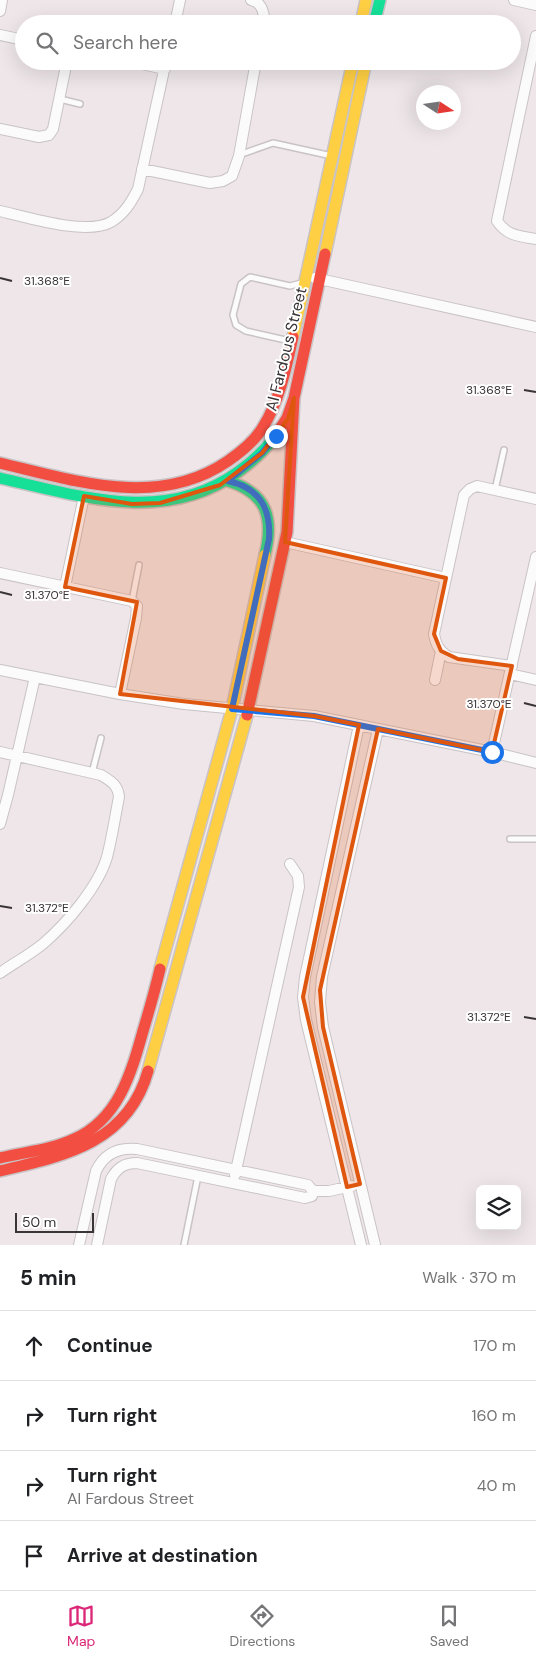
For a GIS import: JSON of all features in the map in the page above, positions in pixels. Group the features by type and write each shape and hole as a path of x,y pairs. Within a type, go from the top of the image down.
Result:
{"street":[{"path":"0,11 2,0"},
{"path":"177,15 180,0"},
{"path":"251,0 256,1 262,8 263,15"},
{"path":"363,15 366,0"},
{"path":"376,15 380,0"},
{"path":"514,0 536,4"},
{"path":"0,35 15,38"},
{"path":"536,36 497,221 503,230 511,234 536,239"},
{"path":"0,129 39,137 49,135 53,129 65,70"},
{"path":"0,211 69,226 101,226 111,222 130,205 138,190 165,70"},
{"path":"142,170 210,183 223,181 232,176 239,156 254,70"},
{"name":"Al Fardous Street","path":"0,463 102,485 132,489 157,488 184,484 207,476 228,464 262,429 281,387 350,70"},
{"name":"Al Fardous Street","path":"0,478 132,504 160,504 189,498 228,481 262,453 288,419 294,398 364,70"},
{"path":"306,277 536,327"},
{"path":"0,1171 65,1155 95,1142 121,1122 140,1094 146,1079 248,710 285,542 294,398"},
{"path":"0,1158 77,1138 106,1115 127,1084 232,709 269,539 270,528 266,510 257,496 244,486 228,481"},
{"path":"536,499 477,486 464,494 434,634 436,644 441,652 449,657 511,670 536,680"},
{"path":"65,587 84,496"},
{"path":"285,542 446,578"},
{"path":"492,752 533,586 536,557"},
{"path":"0,573 132,601 137,606 120,694"},
{"path":"435,680 441,652"},
{"path":"0,670 120,694 184,704 314,716 492,752 536,763"},
{"path":"0,824 35,677"},
{"path":"358,725 305,977 303,997 306,1020 361,1245"},
{"path":"375,1245 322,1020 320,990 378,729"},
{"path":"0,752 101,775 112,781 118,790 119,797 107,857 101,872 77,908 44,943 0,973"},
{"path":"233,1183 299,888 298,876 290,864"},
{"path":"79,1245 96,1171 104,1159 123,1149 137,1149 308,1185 314,1191 330,1191 360,1184"},
{"path":"97,1245 111,1179 121,1167 136,1163 305,1198 312,1196 314,1191"}],"lane":[{"path":"59,99 80,104"},
{"path":"239,156 273,143 332,156"},
{"path":"292,342 246,331 236,325 233,315 240,284 250,277 290,286 300,284 306,277"},
{"path":"495,490 504,450"},
{"path":"132,601 139,565"},
{"path":"92,773 101,738"},
{"path":"510,839 536,839"},
{"path":"184,1245 198,1176"}],"highlighted area":[{"path":"294,398 285,542 446,578 434,634 441,651 458,659 512,666 492,752 378,729 320,990 323,1027 360,1184 347,1187 303,997 359,725 314,716 120,694 137,602 65,587 84,496 132,504 160,503 220,485 262,453 288,419"}],"traffic: fast":[{"path":"376,15 380,0"},
{"path":"0,478 91,498 122,502 152,502 181,498 210,488 238,472 274,438"},
{"path":"228,481 252,492 264,509 268,518 268,542 265,555"}],"traffic: slow":[{"path":"363,15 366,0"},
{"path":"293,337 351,70"},
{"path":"325,254 364,70"},
{"path":"160,969 232,709 265,555"},
{"path":"148,1071 247,715"}],"traffic: jam":[{"path":"274,438 287,418 294,398 325,254"},
{"path":"0,463 58,477 116,487 174,484 201,476 233,458 260,432 269,417 278,395 293,337"},
{"path":"247,715 287,532 294,398"},
{"path":"0,1158 65,1143 89,1131 102,1120 112,1108 127,1079 160,969"},
{"path":"0,1171 70,1152 109,1130 125,1115 139,1095 148,1071"}],"route":[{"path":"276,436 262,453 228,481 244,486 257,496 266,510 270,528 232,709 314,716 492,752"}]}
